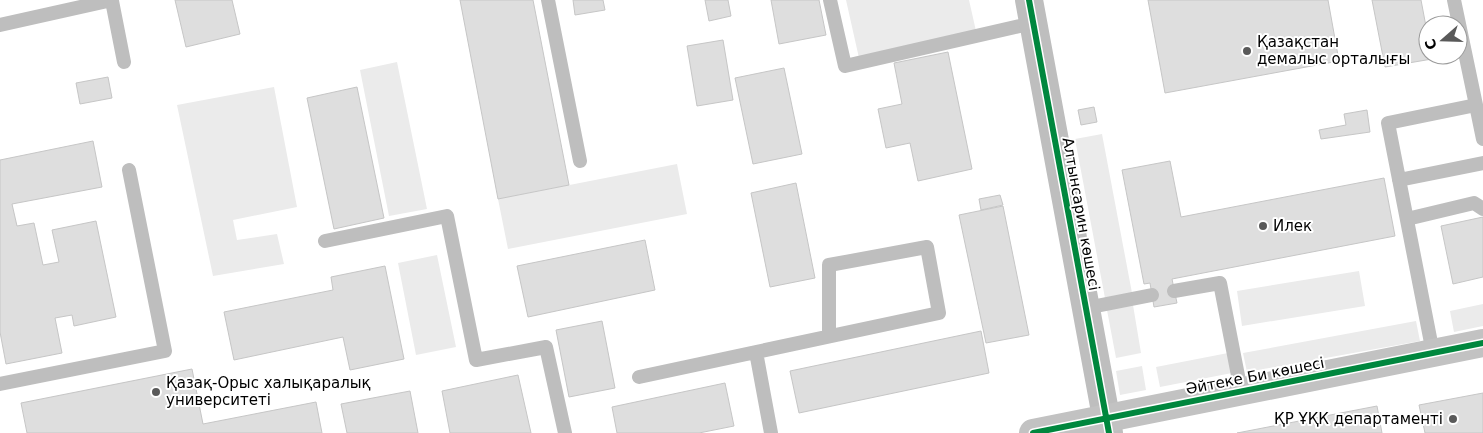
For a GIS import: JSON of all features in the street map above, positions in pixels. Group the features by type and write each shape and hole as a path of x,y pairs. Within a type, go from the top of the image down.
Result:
{"street":[{"name":"Алтынсарин көшесі","path":"1031,12 1108,426"},
{"name":"Әйтеке Би көшесі","path":"1033,433 1108,426 1241,391 1483,343"}],"lane":[{"path":"0,25 112,0 124,62"},
{"path":"548,0 580,161"},
{"path":"830,0 845,66 1031,12"},
{"path":"1454,0 1483,139"},
{"path":"1433,353 1388,123 1476,105"},
{"path":"1399,180 1483,163"},
{"path":"0,384 165,351 129,170"},
{"path":"1407,219 1474,204 1483,209"},
{"path":"325,241 447,216 476,360 546,347 565,433"},
{"path":"639,377 939,313 928,247 829,266 829,335"},
{"path":"1174,291 1220,283 1241,391"},
{"path":"1086,308 1152,295"},
{"path":"756,352 771,433"}],"shaded area":[{"path":"846,0 969,0 976,31 859,58"},
{"path":"397,62 427,209 389,216 360,70"},
{"path":"274,87 297,207 233,220 237,240 277,234 284,264 213,276 177,105"},
{"path":"1102,134 1132,293 1105,298 1075,139"},
{"path":"677,164 687,214 508,249 498,199"},
{"path":"437,255 456,347 416,355 398,263"},
{"path":"1359,271 1365,306 1242,326 1237,291"},
{"path":"1483,304 1483,326 1454,332 1450,311"},
{"path":"1133,305 1141,353 1116,358 1107,310"},
{"path":"1416,321 1420,341 1247,372 1243,353"},
{"path":"1228,353 1232,373 1160,387 1156,367"},
{"path":"1142,366 1146,390 1120,395 1116,371"}],"building":[{"path":"175,0 232,0 240,34 186,47"},
{"path":"460,0 533,0 569,185 498,199"},
{"path":"573,0 603,0 605,10 575,15"},
{"path":"705,0 728,0 731,16 709,21"},
{"path":"771,0 819,0 826,35 779,44"},
{"name":"Қазақстан демалыс орталығы","path":"1148,0 1328,0 1339,61 1165,93"},
{"path":"1372,0 1421,0 1424,15 1418,15 1418,61 1385,67"},
{"path":"723,40 733,100 697,106 687,46"},
{"path":"948,52 972,169 918,181 910,143 886,148 878,109 902,104 894,63"},
{"path":"784,68 802,154 753,164 735,78"},
{"path":"108,77 112,98 80,104 76,83"},
{"path":"357,87 384,218 334,229 307,98"},
{"path":"1094,107 1097,122 1081,125 1078,110"},
{"path":"1367,110 1370,132 1321,139 1319,130 1346,125 1344,114"},
{"path":"93,141 102,187 12,204 17,226 34,223 43,265 59,262 52,230 96,221 116,317 74,326 72,315 55,318 62,353 6,364 0,332 0,160"},
{"name":"Илек","path":"1170,161 1181,217 1384,178 1395,236 1172,279 1177,303 1154,307 1150,283 1144,284 1122,170"},
{"path":"796,183 815,278 770,287 751,193"},
{"path":"1000,195 1003,205 981,210 979,199"},
{"path":"1003,206 1029,335 986,343 959,215"},
{"path":"1483,217 1483,277 1453,284 1441,226"},
{"path":"645,240 655,290 528,317 517,266"},
{"path":"385,266 404,359 350,370 343,337 234,360 224,312 333,290 331,277"},
{"path":"602,321 615,388 569,397 556,330"},
{"path":"981,331 989,373 799,413 790,371"},
{"name":"Қазақ-Орыс халықаралық университеті","path":"192,369 203,424 316,402 322,433 27,433 21,403"},
{"path":"518,375 531,433 450,433 442,391"},
{"path":"725,383 734,426 699,433 617,433 612,407"},
{"path":"410,391 418,433 347,433 341,404"},
{"name":"ҚР ҰҚК департаменті","path":"1483,393 1483,433 1425,433 1419,405"},
{"path":"1377,406 1382,433 1237,433"}],"cycle path":[{"path":"1029,0 1109,433"},
{"path":"1033,433 1483,343"}],"place":[{"name":"Қазақстан демалыс орталығы","path":"1247,51"},
{"name":"Илек","path":"1263,226"},
{"name":"Қазақ-Орыс халықаралық университеті","path":"156,392"},
{"name":"ҚР ҰҚК департаменті","path":"1453,419"}]}
